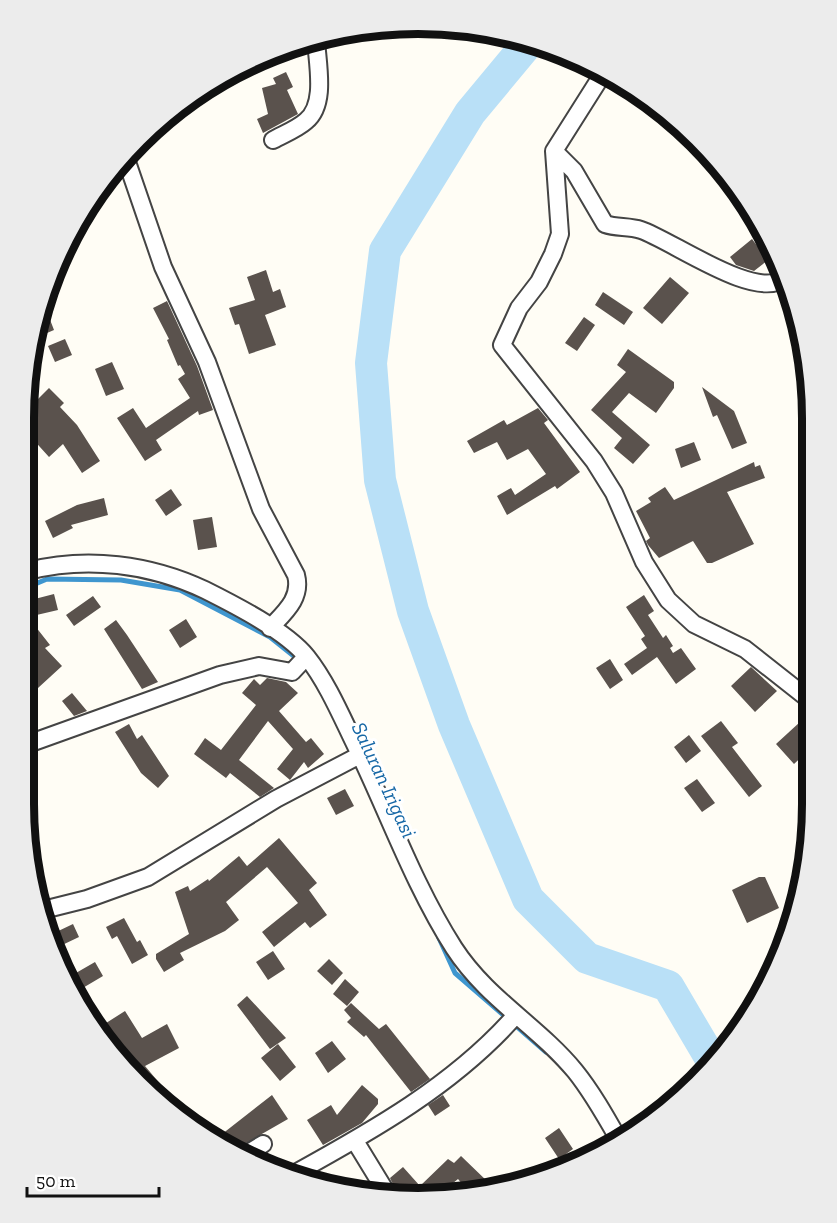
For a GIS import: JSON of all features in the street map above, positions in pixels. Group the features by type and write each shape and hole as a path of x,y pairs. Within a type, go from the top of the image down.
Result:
{"street":[{"path":"273,140 306,122 316,105 319,95 317,49"},
{"path":"599,80 554,151 560,234 553,254 538,282 519,308 503,338 504,350 594,461 614,493 644,561 668,600 694,624 745,649 802,695"},
{"path":"554,151 574,171 604,224 642,230 719,270 758,283 771,285 777,282"},
{"path":"129,167 163,267 207,362 261,509 296,575 299,586 293,601 270,628"},
{"path":"34,571 78,564 143,568 188,582 270,628 336,705 428,901 454,949 511,1021 574,1070 615,1134"},
{"path":"34,742 220,675 259,666 300,663"},
{"path":"49,908 87,899 148,877 276,799 359,755"},
{"path":"302,1170 355,1141 448,1080 511,1021"},
{"path":"355,1141 383,1187"},
{"path":"252,1150 262,1144"}],"building":[{"path":"286,72 293,87 287,90 298,114 263,133 257,119 268,114 262,88 276,84 273,78"},
{"path":"752,239 768,260 754,271 736,265 730,257"},
{"path":"266,270 273,292 280,289 286,307 265,315 276,345 249,354 239,324 235,325 229,308 255,300 247,277"},
{"path":"670,277 689,293 662,324 643,308"},
{"path":"603,292 633,312 624,325 595,305"},
{"path":"167,301 197,366 213,410 199,415 198,411 156,440 162,450 145,461 117,418 133,408 146,428 190,398 178,379 185,374 180,365 178,366 167,340 169,339 153,308"},
{"path":"49,316 54,330 44,334"},
{"path":"584,317 595,325 577,351 565,343"},
{"path":"65,339 72,355 55,362 48,346"},
{"path":"628,349 674,382 674,388 656,413 629,393 612,412 650,445 633,464 614,448 622,438 591,410 626,372 617,365"},
{"path":"112,362 124,389 106,396 95,369"},
{"path":"702,387 734,411 747,443 732,449 717,415 713,417"},
{"path":"49,388 64,403 60,407 77,425 100,461 82,473 63,444 49,457 34,440 35,402"},
{"path":"538,408 548,420 544,423 580,472 557,489 555,486 507,515 497,496 511,488 515,495 546,474 528,449 507,460 497,442 474,453 467,441 504,420 507,425"},
{"path":"694,442 701,460 681,468 675,449"},
{"path":"754,462 755,467 760,465 765,478 727,492 754,544 712,563 707,563 693,541 659,558 646,541 650,538 636,511 651,502 648,498 665,487 674,500"},
{"path":"171,489 182,505 166,516 155,500"},
{"path":"104,498 108,515 71,525 73,528 53,538 45,521 77,505"},
{"path":"212,517 217,547 198,550 193,520"},
{"path":"54,594 58,610 34,616 34,599"},
{"path":"644,595 654,611 648,615 663,638 666,635 673,646 670,648 673,653 681,648 696,669 676,684 657,657 632,675 624,664 647,648 641,639 645,636 626,607"},
{"path":"93,596 101,607 74,626 66,615"},
{"path":"186,619 197,637 180,648 169,630"},
{"path":"116,620 158,682 142,689 104,629"},
{"path":"34,625 50,645 45,648 62,666 38,688 34,684 34,672 38,668 34,663"},
{"path":"610,659 623,680 610,689 596,668"},
{"path":"751,667 777,691 755,712 731,686"},
{"path":"267,678 286,682 298,693 279,711 306,742 311,738 324,754 308,768 304,762 290,780 277,769 293,749 268,721 239,760 274,788 260,797 230,773 226,778 194,754 205,738 221,750 256,705 242,693 254,679 260,685"},
{"path":"72,693 87,711 74,716 62,701"},
{"path":"721,721 738,743 732,747 762,786 749,797 701,736"},
{"path":"800,722 802,724 802,756 794,764 776,744"},
{"path":"129,724 137,739 142,735 169,776 158,788 141,773 115,732"},
{"path":"689,735 701,751 686,763 674,747"},
{"path":"697,779 715,803 702,812 684,788"},
{"path":"345,789 354,806 336,815 327,798"},
{"path":"279,838 317,883 309,890 327,915 310,928 305,922 274,947 262,932 298,903 267,867 226,902 239,920 225,931 180,953 184,960 164,972 156,959 156,954 189,934 175,892 188,886 190,891 208,879 209,881 239,856 247,866"},
{"path":"759,877 765,877 779,908 747,923 732,890"},
{"path":"124,918 137,942 140,940 148,955 132,964 117,936 112,939 106,927"},
{"path":"73,924 79,937 62,945 57,932"},
{"path":"273,951 285,969 268,980 256,962"},
{"path":"329,959 343,973 332,985 317,971"},
{"path":"95,962 103,976 82,988 74,974"},
{"path":"345,979 359,992 347,1006 333,994"},
{"path":"247,996 286,1038 270,1049 237,1005"},
{"path":"351,1003 379,1029 386,1024 430,1079 411,1092 366,1035 364,1037 347,1022 351,1018 344,1010"},
{"path":"125,1011 142,1038 167,1024 179,1048 145,1066 166,1091 164,1092 130,1058 104,1024"},
{"path":"332,1041 346,1059 328,1073 315,1053"},
{"path":"278,1044 296,1067 280,1081 261,1058"},
{"path":"362,1085 378,1099 378,1104 362,1123 323,1145 307,1120 331,1105 337,1115"},
{"path":"272,1095 288,1119 242,1145 222,1134"},
{"path":"443,1095 450,1106 435,1116 428,1105"},
{"path":"559,1128 573,1149 559,1159 545,1138"},
{"path":"461,1156 488,1182 464,1186 458,1179 448,1188 395,1188 390,1178 403,1167 420,1186 448,1159 454,1163"}],"waterway":[{"path":"523,49 470,113 385,251 371,363 380,480 413,611 454,725 528,899 587,958 668,986 709,1056"},
{"name":"Saluran Irigasi","path":"34,584 47,579 121,580 180,590 270,637 300,661"},
{"name":"Saluran Irigasi","path":"439,938 455,973 546,1052"}]}
